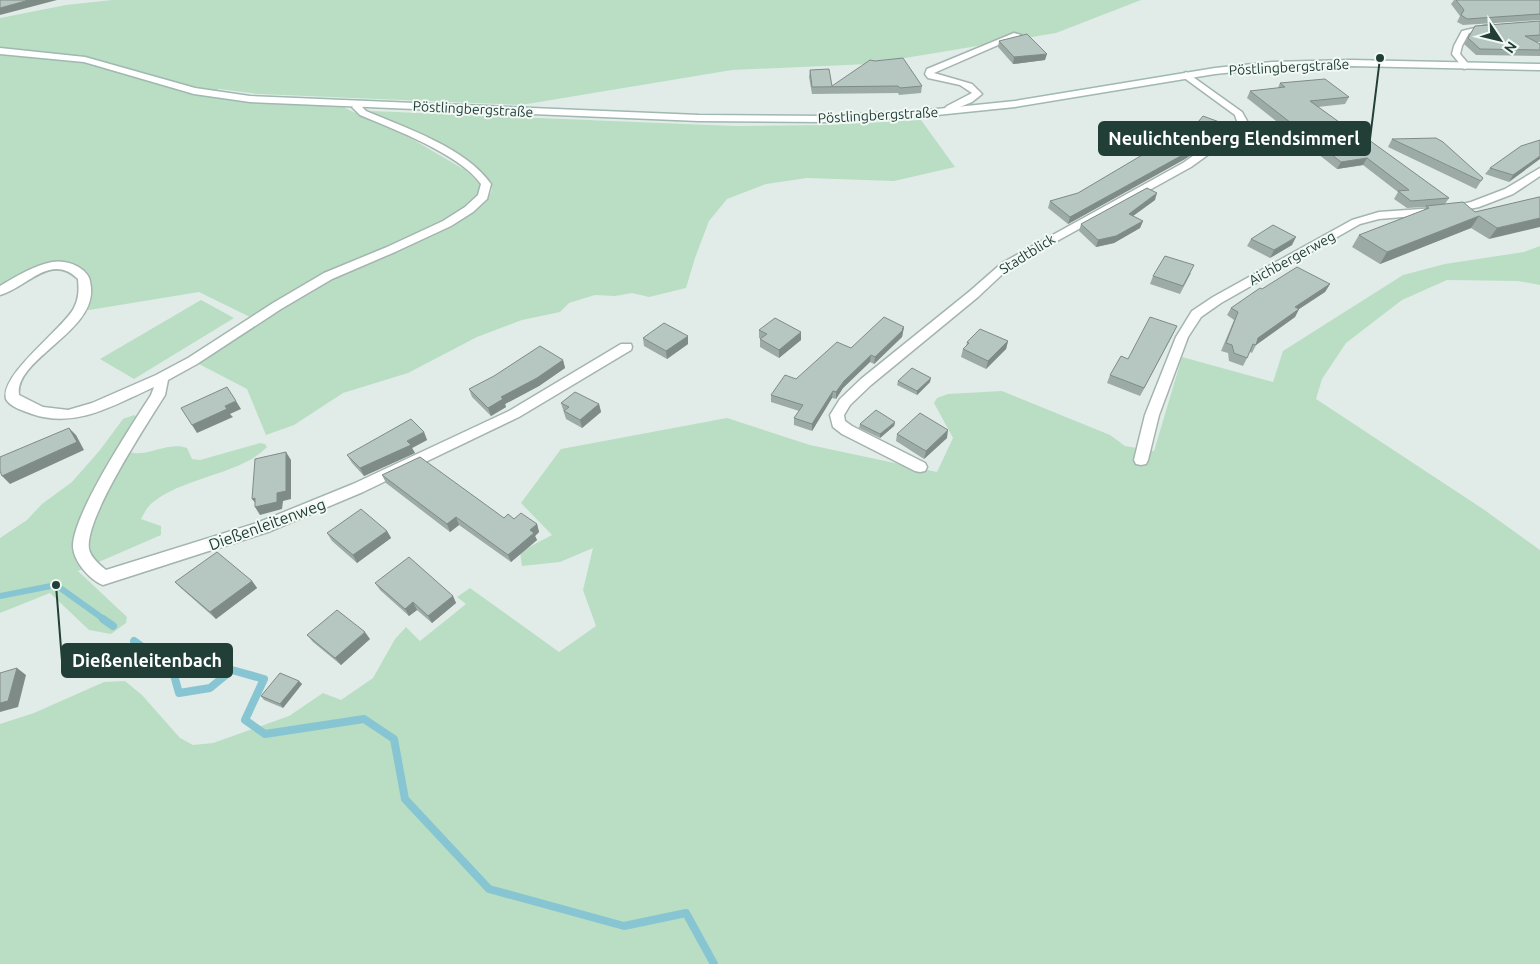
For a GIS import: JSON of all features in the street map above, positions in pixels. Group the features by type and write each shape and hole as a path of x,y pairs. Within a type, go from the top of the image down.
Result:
{"street":[{"path":"1467,67 1456,57 1455,53 1466,31 1499,26"},
{"name":"Pöstlingbergstraße","path":"951,111 950,108 952,106 975,97 976,91 967,85 931,76 929,74 930,71 1017,35"},
{"name":"Pöstlingbergstraße","path":"0,51 46,54 85,60 174,86 212,94 250,98 736,119 826,118 951,111 1065,97 1241,68 1287,64 1362,63 1467,67 1540,67"},
{"name":"Stadtblick","path":"920,467 847,430 838,423 837,414 845,402 866,382 974,294 1006,265 1186,165 1238,129 1242,121 1239,114 1188,77"},
{"path":"0,291 38,270 56,266 70,268 80,273 84,278 86,287 85,299 74,318 15,378 10,393 16,400 48,413 68,414 94,407 161,378 194,360 308,287 352,265 444,226 479,202 487,189 486,183 481,176 452,156 416,136 363,113 357,107 360,104"},
{"name":"Aichbergerweg","path":"1141,460 1159,395 1182,338 1196,314 1217,300 1356,222 1372,216 1400,212 1449,210 1491,200 1521,186 1540,171"},
{"name":"Dießenleitenweg","path":"161,378 162,383 158,395 91,512 82,534 80,546 82,554 103,578 262,528 358,488 514,414 626,347"}],"green space":[{"path":"112,0 1141,0 1056,33 869,64 732,70 521,105 258,94 219,89 204,96 242,102 343,107 412,139 465,170 480,184 480,190 476,199 454,217 305,285 250,317 199,292 83,311 91,290 87,272 72,265 46,268 0,287 0,18 66,5"},
{"path":"371,111 734,126 828,125 921,120 955,167 894,181 807,178 766,184 727,199 709,221 686,288 649,297 632,293 615,296 595,295 569,303 560,312 522,320 477,337 408,373 343,393 294,425 266,435 247,389 197,363 323,284 427,238 470,215 489,196 492,187 488,178 477,167 460,156"},
{"path":"1540,246 1540,285 1518,281 1447,280 1402,300 1346,343 1322,379 1316,399 1483,509 1540,550 1540,964 0,964 0,724 34,713 104,682 125,681 142,695 180,738 193,745 213,743 289,716 323,693 341,700 373,678 395,639 406,627 420,641 466,604 457,597 470,588 559,652 596,626 583,590 593,548 560,562 522,566 520,552 552,535 521,503 561,449 727,418 810,445 937,472 953,438 934,403 937,398 948,394 1002,391 1110,435 1125,446 1154,451 1182,357 1273,382 1283,351 1403,275 1445,264 1524,252"},
{"path":"201,300 234,318 134,379 100,359"},
{"path":"134,415 139,418 123,449 130,452 138,453 179,446 187,448 192,459 200,460 260,443 265,444 267,447 256,456 228,470 165,494 150,505 141,519 161,526 161,535 78,571 127,617 126,623 111,634 89,630 50,593 0,613 0,538 27,520 42,504 72,482 100,450 123,419"}],"building":[{"path":"0,0 29,0 0,8"},
{"path":"1456,0 1540,0 1540,14 1467,19 1461,15 1464,10"},
{"path":"1540,21 1540,35 1525,36 1540,44 1540,50 1480,49 1468,38 1475,26"},
{"path":"1027,34 1047,54 1014,57 999,41"},
{"path":"903,58 922,86 900,88 898,86 812,87 810,70 829,69 832,86 870,60"},
{"path":"1325,79 1349,97 1310,101 1364,140 1369,140 1449,198 1411,201 1398,191 1409,190 1367,158 1341,162 1250,91 1285,87 1280,83"},
{"path":"1203,116 1222,123 1210,137 1188,152 1070,217 1050,201 1078,193 1154,148 1170,141 1179,145"},
{"path":"1436,138 1483,178 1481,181 1392,139"},
{"path":"1540,140 1540,156 1513,175 1490,168 1521,146"},
{"path":"1147,188 1157,193 1129,214 1143,221 1116,236 1098,240 1081,224"},
{"path":"1540,197 1540,218 1497,228 1479,216 1387,252 1359,235 1429,208 1426,206 1463,202 1475,212"},
{"path":"1273,225 1296,237 1274,250 1251,239"},
{"path":"1165,256 1194,265 1183,286 1153,276"},
{"path":"1297,267 1330,284 1295,307 1299,309 1258,338 1256,345 1253,344 1247,358 1234,353 1232,345 1226,343 1238,312 1231,308 1260,288 1262,289"},
{"path":"884,317 904,327 903,330 875,357 871,355 844,381 836,392 833,391 812,424 794,418 803,405 771,395 785,375 796,379 837,342 851,348"},
{"path":"1150,317 1177,326 1144,388 1110,375 1121,356 1128,359"},
{"path":"775,318 801,332 779,350 760,339 767,334 759,330"},
{"path":"664,323 688,336 666,351 643,338"},
{"path":"980,329 1008,341 988,361 963,349"},
{"path":"540,346 563,360 537,378 501,397 503,399 488,408 469,389 494,376"},
{"path":"912,368 931,378 917,391 898,381"},
{"path":"227,387 236,401 225,406 227,409 192,425 181,408"},
{"path":"575,392 599,404 580,420 564,411 569,407 561,403"},
{"path":"876,410 895,422 880,434 860,424"},
{"path":"920,413 948,430 926,451 897,434"},
{"path":"411,419 424,432 407,441 411,445 360,468 347,455"},
{"path":"69,428 77,442 2,476 0,457"},
{"path":"286,452 286,491 277,493 277,502 255,507 255,498 252,499 255,459"},
{"path":"420,457 504,518 508,514 514,519 521,513 537,524 530,530 534,533 508,555 456,517 447,524 382,475"},
{"path":"361,509 387,531 353,555 327,533"},
{"path":"217,552 252,581 210,612 175,582"},
{"path":"409,557 453,596 428,616 413,602 405,609 375,583"},
{"path":"337,610 365,632 335,658 307,635"},
{"path":"17,668 8,701 0,703 0,673"},
{"path":"280,673 299,681 280,704 261,696"}],"waterway":[{"path":"0,596 56,585 105,620"},
{"path":"103,619 113,626"},
{"path":"134,641 172,668 179,693 210,688 232,670 264,679 245,720 265,734 364,719 394,739 405,799 489,889 624,926 686,913 714,964"}],"place":[{"name":"Neulichtenberg Elendsimmerl","path":"1380,58"},
{"name":"Dießenleitenbach","path":"56,585"}]}
